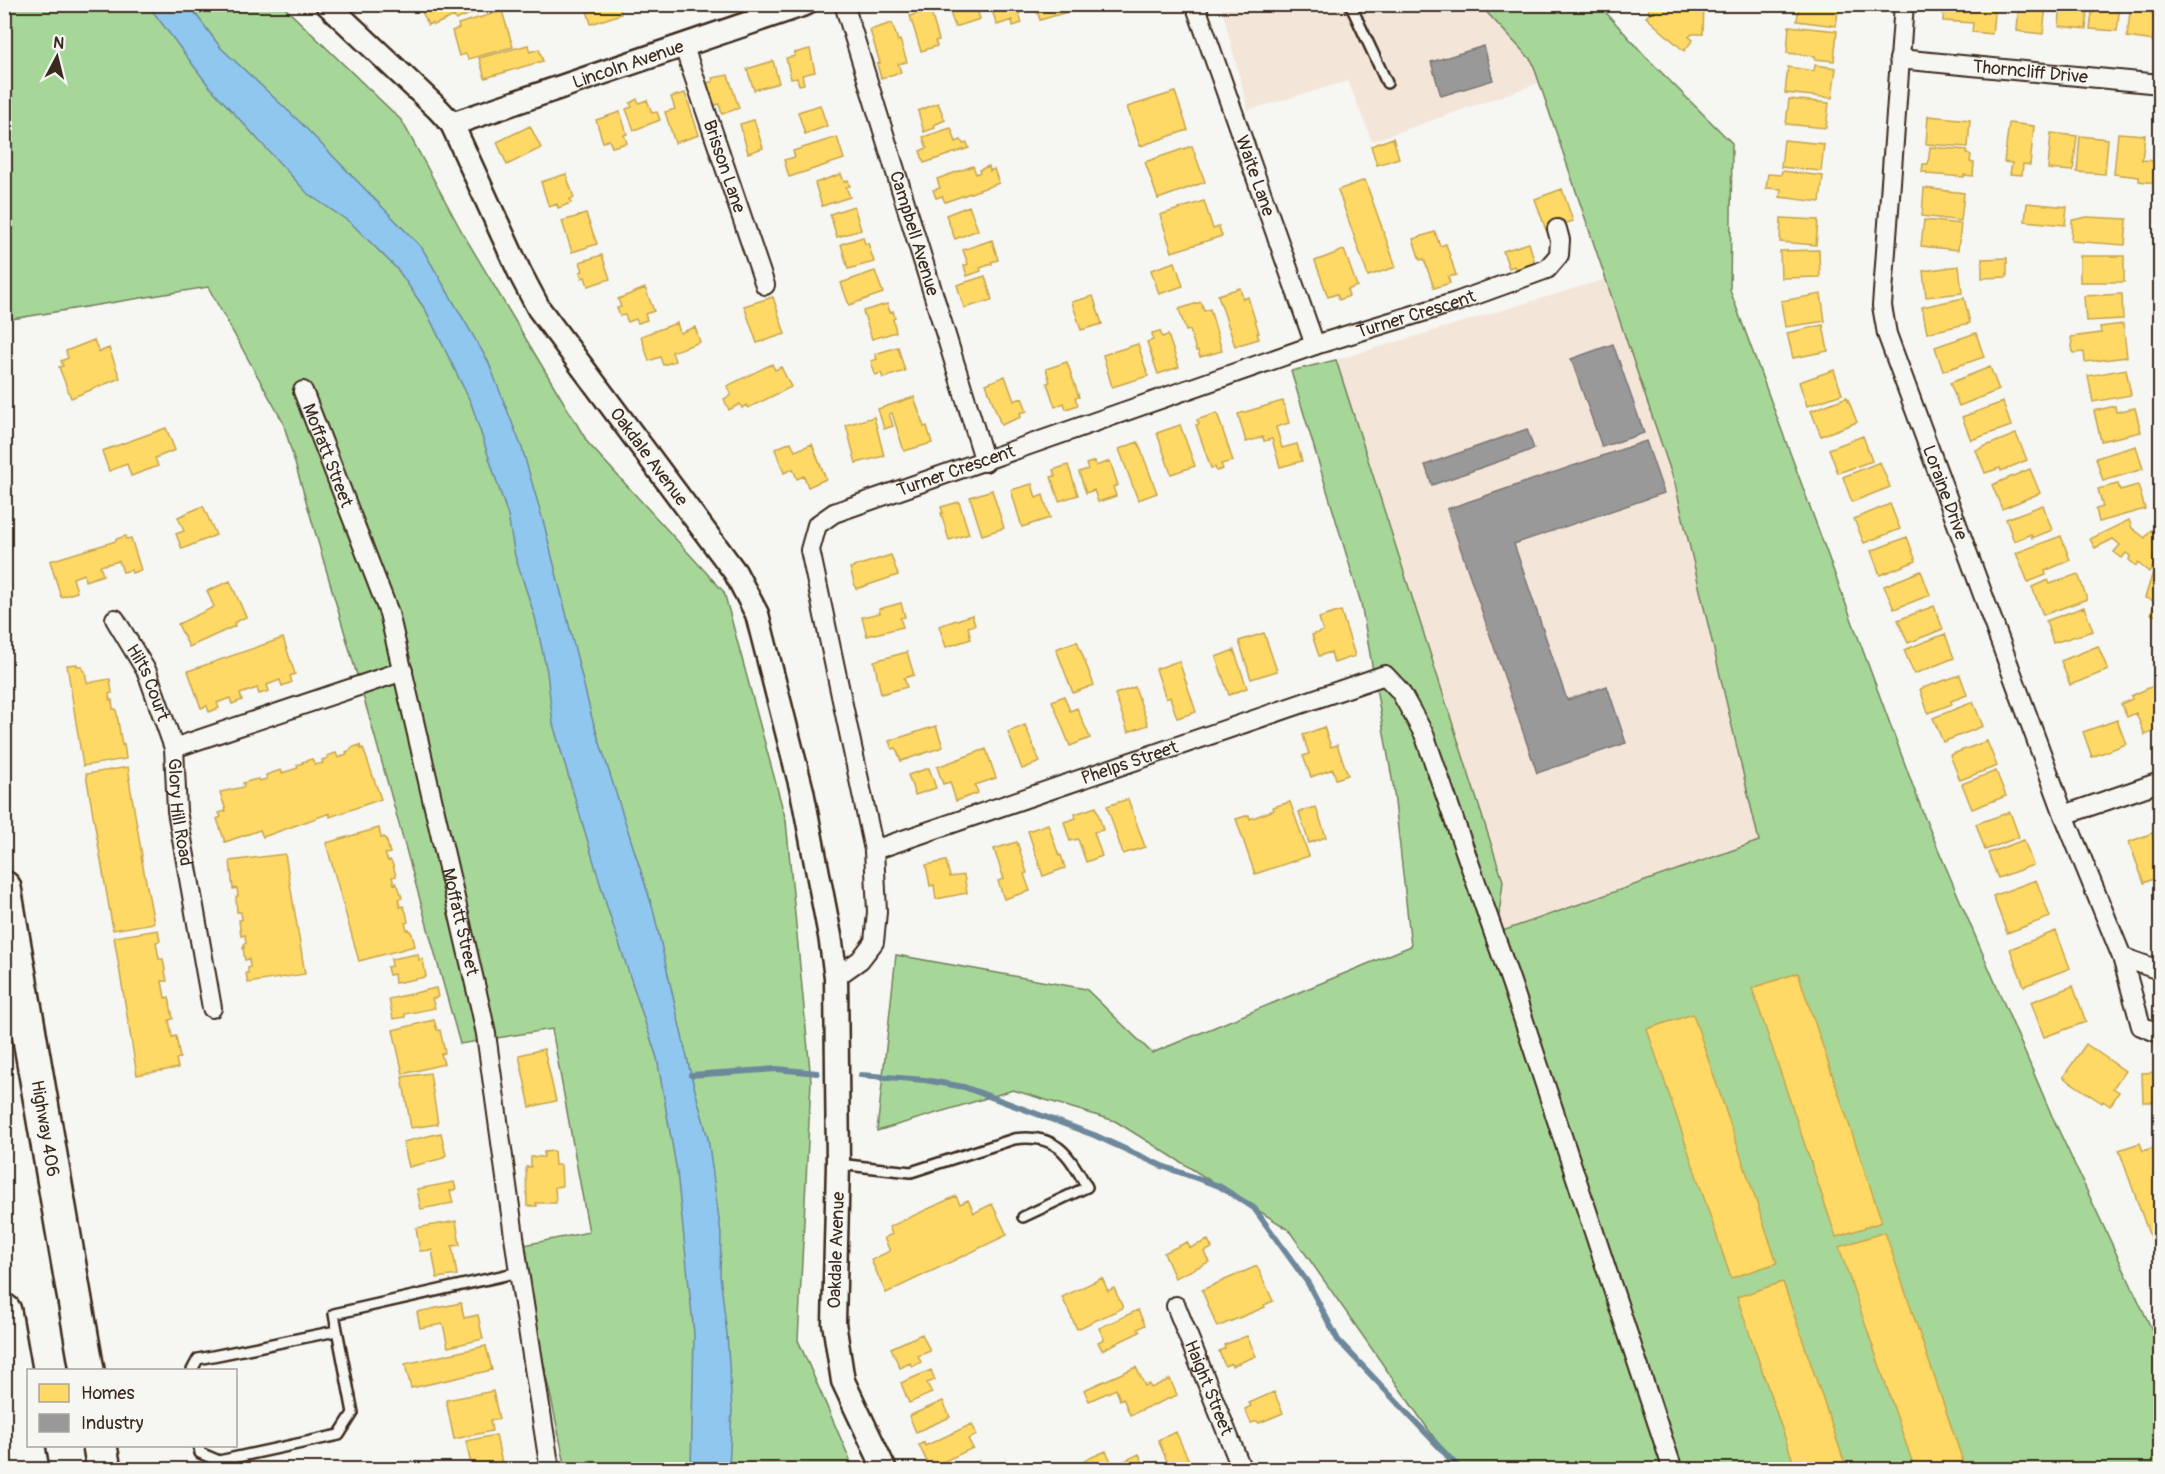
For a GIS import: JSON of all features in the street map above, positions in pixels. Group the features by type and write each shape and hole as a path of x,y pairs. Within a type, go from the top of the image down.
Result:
{"highway":[{"name":"Highway 406","path":"4,888 87,1369"},
{"path":"4,1311 27,1442"},
{"path":"28,1447 32,1470"},
{"path":"99,1447 104,1470"}],"street":[{"name":"Oakdale Avenue","path":"327,4 452,124 520,273 539,309 735,572 756,614 802,791 836,977 838,1164 834,1323 843,1382 885,1470"},
{"name":"Lincoln Avenue","path":"452,124 805,4"},
{"name":"Campbell Avenue","path":"844,4 985,462"},
{"name":"Waite Lane","path":"1195,4 1315,345"},
{"name":"Loraine Drive","path":"1904,4 1882,306 1887,334 2064,815 2122,957 2141,1026 2160,1032"},
{"name":"Brisson Lane","path":"684,47 765,285"},
{"name":"Thorncliff Drive","path":"1899,59 2160,84"},
{"name":"Turner Crescent","path":"836,977 860,960 874,942 877,912 874,850 810,550 817,525 834,513 1315,345 1456,302 1547,269 1559,255 1560,240 1557,229"},
{"name":"Moffatt Street","path":"303,391 389,613 403,671 486,1034 519,1272 550,1470"},
{"name":"Hilts Court","path":"115,619 147,672 174,748"},
{"name":"Glory Hill Road","path":"212,1008 177,811 174,748 403,671"},
{"name":"Phelps Street","path":"874,850 1385,675 1400,691 1424,734 1512,985 1673,1470"},
{"path":"2064,815 2160,782"},
{"path":"2122,957 2153,968 2160,968"},
{"name":"Haight Street","path":"1176,1306 1242,1470"}],"lane":[{"path":"1350,4 1387,82"},
{"path":"838,1164 911,1172 1014,1139 1029,1137 1039,1139 1069,1155 1087,1187 1023,1217"},
{"path":"199,1447 200,1452 219,1461 339,1434 353,1413 334,1314 519,1272"},
{"path":"193,1369 198,1359 336,1331"}],"shaded area":[{"path":"1221,5 1480,5 1532,61 1539,83 1372,141 1348,81 1248,110"},
{"path":"1606,279 1675,484 1759,841 1496,933 1503,881 1336,360"}],"green space":[{"path":"5,5 282,5 402,121 462,232 588,443 724,592 786,821 811,1081 798,1340 854,1469 566,1469 519,1246 589,1232 552,1029 460,1044 371,723 283,422 208,287 5,320"},
{"path":"1480,5 1599,5 1647,58 1732,143 1730,290 1924,816 2052,1116 2160,1347 2160,1469 1452,1469 1435,1439 1288,1229 1115,1121 1013,1090 877,1131 896,955 1086,989 1152,1053 1411,946 1393,784 1361,603 1291,371 1336,360 1503,881 1497,933 1759,841 1675,484 1532,61"}],"water":[{"path":"148,5 189,5 221,48 299,121 422,248 488,361 522,448 544,524 592,718 653,909 691,1075 708,1138 721,1234 720,1275 732,1409 729,1469 691,1469 694,1334 677,1172 657,1058 608,910 553,724 547,672 535,617 515,556 508,516 471,403 426,311 398,270 351,223 308,194 208,85"}],"building: Homes":[{"path":"430,4 473,4 476,11 456,20 454,16 434,25 432,23 428,25 421,9"},
{"path":"585,4 618,4 621,14 591,24"},
{"path":"645,4 670,4 648,12"},
{"path":"975,4 980,19 955,27 948,6"},
{"path":"990,4 1016,4 1022,23 1013,26 1012,20 997,25"},
{"path":"1035,4 1064,4 1067,12 1040,20"},
{"path":"1643,4 1704,4 1703,34 1692,34 1689,37 1693,40 1684,51 1646,17 1649,14 1649,5"},
{"path":"1799,4 1839,4 1836,26 1797,21"},
{"path":"1944,4 1995,4 1992,34 1972,32 1973,23 1943,21"},
{"path":"2019,4 2046,4 2043,34 2017,31"},
{"path":"2061,4 2088,4 2086,29 2059,26"},
{"path":"2093,4 2120,4 2117,31 2090,29"},
{"path":"2131,4 2160,4 2160,24 2156,23 2154,41 2127,37"},
{"path":"930,9 939,40 935,41 937,46 921,51 910,16"},
{"path":"502,11 513,47 468,59 466,54 459,56 452,31 459,28 458,24"},
{"path":"892,23 907,62 898,64 901,72 881,78 877,64 880,63 870,30"},
{"path":"1789,26 1837,31 1834,61 1787,53"},
{"path":"528,45 530,52 539,49 543,61 485,78 479,58"},
{"path":"810,49 815,72 802,75 804,84 799,85 797,78 791,79 786,58 795,56 794,53"},
{"path":"773,61 779,83 754,90 747,69"},
{"path":"1815,65 1836,68 1832,98 1785,93 1788,67 1814,71"},
{"path":"728,75 739,108 722,114 719,104 713,106 705,84 713,81 712,78"},
{"path":"1175,92 1188,130 1140,146 1127,107"},
{"path":"685,93 699,135 675,143 665,112 675,109 671,97"},
{"path":"637,99 639,103 647,100 652,113 657,112 660,120 634,130 626,109 632,107 630,103"},
{"path":"1789,99 1829,103 1826,128 1786,124"},
{"path":"938,103 945,120 934,125 935,128 924,132 918,111"},
{"path":"820,105 827,126 805,134 798,112"},
{"path":"620,112 627,134 624,135 627,143 612,147 609,140 603,142 596,120"},
{"path":"1928,116 1970,120 1968,147 1926,144"},
{"path":"754,120 763,148 748,153 740,124"},
{"path":"2009,123 2034,126 2030,165 2023,164 2022,175 2010,174 2012,163 2004,162"},
{"path":"530,126 541,148 507,165 497,142"},
{"path":"951,128 956,142 961,140 963,144 967,143 969,148 924,163 920,151 927,148 923,137"},
{"path":"2051,133 2077,136 2073,171 2048,169"},
{"path":"2118,133 2145,135 2142,160 2156,161 2154,183 2139,181 2139,177 2114,174"},
{"path":"2080,136 2108,139 2105,174 2077,172"},
{"path":"837,137 844,159 789,177 784,160 795,157 793,151"},
{"path":"1393,138 1399,158 1377,165 1371,146"},
{"path":"1784,140 1824,144 1821,171 1781,167"},
{"path":"1192,146 1205,182 1158,199 1145,162"},
{"path":"1930,147 1967,150 1967,154 1971,155 1970,162 1974,163 1973,176 1922,172 1923,164 1928,164"},
{"path":"973,166 976,174 980,172 979,170 989,166 990,171 994,169 999,183 945,202 942,196 936,198 933,190 940,188 937,179"},
{"path":"1782,171 1823,176 1820,202 1780,197 1781,189 1766,188 1768,174 1781,175"},
{"path":"566,174 574,198 570,199 571,203 558,208 557,204 549,207 541,182"},
{"path":"841,174 844,182 848,180 850,186 846,187 850,197 822,206 815,183"},
{"path":"1365,180 1396,267 1368,276 1338,190"},
{"path":"1924,188 1964,193 1961,221 1922,216"},
{"path":"1562,189 1573,221 1546,230 1535,199"},
{"path":"1204,201 1213,229 1219,227 1222,236 1172,252 1160,215"},
{"path":"2027,203 2067,207 2065,225 2025,221"},
{"path":"854,206 861,230 837,237 830,214"},
{"path":"969,206 978,230 955,239 946,215"},
{"path":"586,214 597,244 572,252 562,221"},
{"path":"2087,217 2127,219 2125,245 2071,241 2072,220"},
{"path":"1781,218 1818,220 1816,245 1780,242"},
{"path":"1924,220 1961,224 1958,250 1921,246"},
{"path":"1435,232 1440,246 1446,244 1456,275 1448,277 1450,283 1434,288 1424,259 1420,260 1413,239"},
{"path":"863,237 865,244 868,243 874,262 848,269 841,244"},
{"path":"992,240 998,260 980,268 981,271 967,276 964,266 968,264 963,250"},
{"path":"1529,243 1535,263 1515,269 1514,266 1509,268 1503,251"},
{"path":"1344,250 1357,286 1347,290 1349,296 1339,300 1337,294 1328,297 1315,261"},
{"path":"1819,250 1820,277 1781,278 1780,251"},
{"path":"602,255 610,279 588,286 585,277 582,278 580,272 583,271 580,262"},
{"path":"2080,256 2124,256 2124,282 2080,282"},
{"path":"2007,258 2007,277 1982,278 1982,259"},
{"path":"1175,262 1183,286 1159,294 1151,270"},
{"path":"1959,266 1962,293 1926,297 1923,271"},
{"path":"875,271 883,293 849,305 841,283"},
{"path":"985,276 992,300 964,308 957,285"},
{"path":"645,288 654,311 645,314 647,320 638,323 636,319 628,322 625,315 620,316 617,308 621,307 618,299"},
{"path":"1240,288 1243,299 1248,297 1259,339 1235,346 1218,295"},
{"path":"1821,294 1825,321 1785,327 1781,301"},
{"path":"2122,294 2123,319 2086,321 2084,296"},
{"path":"1093,296 1102,324 1081,330 1072,302"},
{"path":"773,297 785,334 757,343 744,306"},
{"path":"1964,298 1970,323 1927,333 1922,307"},
{"path":"1201,302 1204,311 1210,309 1222,351 1200,357 1190,330 1186,331 1179,309"},
{"path":"887,304 890,312 893,311 896,332 872,339 863,311"},
{"path":"677,323 680,333 695,327 700,342 672,352 675,361 663,365 660,357 649,361 641,336"},
{"path":"2123,324 2127,357 2085,362 2084,352 2073,353 2071,337 2101,333 2100,327"},
{"path":"1823,325 1828,351 1793,358 1787,333"},
{"path":"1160,331 1162,337 1168,335 1179,367 1158,374 1147,342 1153,340 1152,333"},
{"path":"1976,333 1984,357 1943,371 1935,347"},
{"path":"94,340 99,352 109,348 120,378 71,398 59,367 63,366 61,361 68,358 66,351"},
{"path":"1138,344 1148,376 1112,387 1103,355"},
{"path":"898,347 905,371 883,378 881,373 875,375 871,361 877,359 875,354"},
{"path":"1067,362 1079,397 1075,398 1078,405 1066,409 1064,403 1055,407 1047,383 1050,382 1046,369"},
{"path":"772,364 775,370 781,367 791,387 748,408 746,405 742,408 740,404 729,410 724,399 731,395 727,386"},
{"path":"1990,367 1999,390 1959,406 1950,383"},
{"path":"2126,369 2131,395 2093,402 2088,376"},
{"path":"1834,370 1842,394 1807,406 1799,382"},
{"path":"1005,376 1014,401 1022,398 1027,411 1020,413 1021,417 1001,425 986,384"},
{"path":"914,397 932,443 904,451 892,413 889,414 893,426 884,429 878,409"},
{"path":"1847,397 1857,422 1821,436 1811,411"},
{"path":"1283,401 1289,423 1276,427 1282,448 1297,444 1302,461 1280,467 1272,439 1264,441 1263,437 1246,442 1238,414"},
{"path":"2003,402 2011,426 1971,440 1962,417"},
{"path":"2115,406 2116,412 2135,408 2141,432 2101,441 2094,411"},
{"path":"1217,413 1233,461 1221,464 1223,469 1216,471 1215,467 1211,468 1196,425 1199,424 1197,420"},
{"path":"874,417 884,456 856,463 846,425"},
{"path":"1180,425 1195,466 1171,474 1157,433"},
{"path":"166,428 175,450 155,458 158,466 131,476 127,464 109,471 102,451"},
{"path":"2016,434 2027,460 2001,471 2000,468 1985,473 1976,450"},
{"path":"1863,436 1872,461 1838,473 1829,449"},
{"path":"791,442 795,451 812,444 826,479 808,487 804,476 797,479 793,469 784,473 775,449"},
{"path":"1138,442 1157,493 1138,500 1119,449"},
{"path":"2136,446 2143,469 2103,481 2096,458"},
{"path":"1095,461 1096,466 1110,461 1118,485 1113,487 1116,496 1098,502 1094,490 1086,493 1079,472 1088,469 1086,464"},
{"path":"1880,462 1890,487 1852,502 1843,477"},
{"path":"1068,465 1078,495 1059,501 1051,477 1055,476 1053,470"},
{"path":"2030,469 2040,493 2002,509 1992,485"},
{"path":"1032,484 1036,498 1043,495 1050,518 1022,527 1011,490"},
{"path":"2118,484 2120,490 2138,485 2145,509 2099,522 2096,509 2103,507 2098,489"},
{"path":"992,490 1004,528 982,535 970,497"},
{"path":"959,502 969,534 949,540 941,507"},
{"path":"1890,504 1900,529 1864,543 1854,519"},
{"path":"2043,505 2052,530 2032,538 2031,534 2014,541 2006,519"},
{"path":"203,506 216,535 182,549 176,534 184,531 178,517"},
{"path":"2129,520 2132,528 2145,538 2151,530 2160,537 2160,549 2153,558 2157,561 2149,572 2138,563 2136,566 2129,560 2130,556 2126,553 2122,558 2114,552 2120,545 2113,539 2095,548 2090,539"},
{"path":"126,536 126,539 131,538 141,570 132,573 131,570 123,572 119,561 100,566 103,575 85,581 84,574 73,578 77,592 61,597 50,561"},
{"path":"2061,536 2070,560 2045,571 2046,575 2028,582 2016,553"},
{"path":"1907,537 1916,561 1880,575 1871,551"},
{"path":"891,555 898,575 856,589 850,568"},
{"path":"1921,571 1930,595 1894,609 1884,586"},
{"path":"2153,572 2160,574 2160,617 2151,614 2155,601 2145,598"},
{"path":"2078,574 2087,599 2043,615 2032,587 2048,580 2050,584"},
{"path":"230,581 246,617 234,623 235,626 189,647 178,624 214,607 207,591"},
{"path":"901,603 905,617 900,618 903,627 867,636 862,617 880,613 879,609"},
{"path":"1934,606 1943,629 1908,643 1898,620"},
{"path":"2084,607 2093,631 2053,643 2046,621"},
{"path":"1341,611 1355,656 1334,663 1331,652 1319,656 1312,635 1323,631 1319,618"},
{"path":"972,615 975,625 968,627 971,639 946,647 939,626"},
{"path":"1264,633 1277,671 1251,679 1239,641"},
{"path":"1945,634 1954,658 1914,674 1904,650"},
{"path":"283,638 295,674 290,676 292,682 282,686 280,680 267,685 269,691 259,694 257,688 240,694 242,700 232,704 230,698 217,703 219,708 209,712 207,706 201,708 188,671"},
{"path":"1077,641 1094,685 1073,693 1056,649"},
{"path":"2098,646 2108,670 2070,685 2061,661"},
{"path":"1234,650 1247,688 1229,695 1216,657"},
{"path":"907,652 914,675 904,678 907,687 881,694 874,661"},
{"path":"1179,661 1196,712 1177,718 1170,697 1166,699 1156,669"},
{"path":"77,664 85,671 87,683 110,679 112,693 109,694 110,700 112,700 113,709 116,709 126,759 83,766 67,665"},
{"path":"1960,675 1967,695 1951,701 1952,704 1928,713 1920,689"},
{"path":"2160,683 2160,729 2145,735 2136,713 2127,717 2121,704 2132,699 2131,696"},
{"path":"1135,687 1148,725 1128,732 1115,694"},
{"path":"1064,696 1070,711 1077,708 1090,738 1070,746 1052,701"},
{"path":"1973,702 1983,726 1943,742 1933,718"},
{"path":"2117,720 2126,744 2092,757 2083,732"},
{"path":"1025,725 1040,762 1022,769 1008,732"},
{"path":"936,726 943,747 901,761 896,748 892,749 889,741"},
{"path":"1324,727 1331,747 1337,745 1348,775 1336,779 1333,769 1311,777 1303,756 1309,754 1303,735"},
{"path":"1987,741 1997,766 1960,780 1950,755"},
{"path":"360,745 381,799 330,817 330,813 263,837 260,830 225,842 217,819 221,817 219,813 226,811 220,792 244,787 243,783 253,780 267,779 266,775 281,770 282,773 298,768 297,765 312,759 315,765 323,763 322,760 328,758 327,756 336,753 338,758 347,754 346,752 351,748"},
{"path":"986,749 996,778 975,785 978,793 956,801 950,782 943,784 937,767"},
{"path":"128,767 141,856 154,923 113,930 86,774"},
{"path":"929,768 936,788 915,795 908,775"},
{"path":"1996,771 2006,796 1972,809 1962,784"},
{"path":"1128,799 1145,847 1123,854 1107,806"},
{"path":"1290,802 1309,856 1255,874 1236,819 1249,815 1250,819 1274,810 1273,807"},
{"path":"1096,807 1103,830 1094,832 1102,856 1086,862 1078,839 1070,841 1064,822 1076,818 1075,814"},
{"path":"1316,807 1326,837 1309,843 1299,812"},
{"path":"2010,812 2019,837 1985,850 1976,824"},
{"path":"1048,824 1065,868 1043,876 1028,831"},
{"path":"379,828 381,838 384,837 387,842 390,853 385,854 393,865 396,876 392,877 402,898 398,899 400,907 403,906 406,912 408,922 405,923 407,930 409,929 412,934 415,946 359,961 326,843"},
{"path":"2160,830 2160,876 2144,883 2129,842"},
{"path":"2024,840 2033,865 1998,878 1988,853"},
{"path":"1017,842 1030,891 1004,899 998,881 1004,879 994,849"},
{"path":"285,854 305,974 248,983 246,973 250,967 249,959 245,960 243,948 246,943 245,935 241,936 239,920 242,920 241,912 237,912 237,888 233,889 230,861"},
{"path":"946,861 950,877 964,875 967,893 936,899 934,885 930,886 926,865"},
{"path":"2036,880 2050,917 2007,933 1993,896"},
{"path":"158,930 160,941 156,942 159,959 163,959 167,981 162,981 165,998 169,997 173,1019 169,1020 172,1037 176,1036 180,1058 176,1059 178,1068 137,1075 114,937"},
{"path":"2056,931 2070,968 2024,986 2010,949"},
{"path":"418,954 419,960 423,959 426,977 395,983 394,974 389,975 387,967 392,966 391,959"},
{"path":"1798,973 1882,1222 1836,1237 1752,988"},
{"path":"2073,986 2086,1022 2044,1037 2031,1002"},
{"path":"436,988 438,997 432,999 435,1008 393,1019 389,999"},
{"path":"1693,1014 1777,1263 1731,1278 1647,1029"},
{"path":"434,1020 437,1030 440,1030 445,1053 441,1054 444,1064 403,1074 393,1030"},
{"path":"2086,1044 2125,1071 2113,1088 2119,1092 2110,1106 2063,1077"},
{"path":"544,1049 556,1101 530,1107 519,1055"},
{"path":"2160,1072 2160,1102 2143,1102 2142,1073"},
{"path":"430,1073 438,1124 411,1128 402,1077"},
{"path":"441,1133 446,1155 444,1158 409,1167 403,1142"},
{"path":"2140,1143 2143,1151 2158,1146 2160,1150 2160,1265 2119,1150"},
{"path":"554,1151 555,1165 561,1165 562,1186 555,1187 556,1203 536,1203 537,1206 527,1206 526,1167 531,1167 531,1157 544,1157 544,1152"},
{"path":"454,1182 456,1189 450,1191 453,1203 421,1209 417,1189"},
{"path":"956,1196 960,1204 968,1200 974,1213 992,1204 1007,1235 886,1293 871,1260 890,1251 884,1238 892,1234 889,1227"},
{"path":"456,1221 460,1245 452,1246 457,1275 437,1278 432,1250 420,1251 416,1228"},
{"path":"1885,1232 1966,1470 1915,1470 1839,1247"},
{"path":"1208,1240 1212,1248 1204,1252 1209,1262 1175,1278 1164,1253 1187,1242 1190,1248"},
{"path":"1257,1266 1273,1301 1264,1305 1265,1307 1217,1327 1202,1290"},
{"path":"1102,1278 1108,1291 1114,1288 1123,1308 1077,1329 1062,1297"},
{"path":"1783,1282 1847,1470 1796,1470 1737,1297"},
{"path":"461,1303 464,1318 478,1315 483,1339 448,1347 443,1324 420,1328 417,1312"},
{"path":"1138,1310 1145,1325 1138,1329 1140,1332 1102,1350 1098,1342 1104,1339 1099,1328"},
{"path":"922,1334 930,1351 918,1356 921,1362 912,1367 910,1363 900,1368 891,1348"},
{"path":"1247,1336 1256,1356 1232,1366 1231,1363 1225,1366 1219,1351 1225,1348 1224,1345"},
{"path":"486,1346 492,1370 411,1388 405,1364"},
{"path":"1136,1367 1145,1386 1149,1384 1151,1388 1170,1379 1177,1395 1130,1415 1123,1398 1120,1400 1116,1389 1089,1401 1084,1390"},
{"path":"931,1370 935,1380 927,1383 932,1393 909,1403 901,1383"},
{"path":"493,1391 499,1419 490,1420 492,1431 454,1439 446,1400"},
{"path":"1274,1392 1283,1413 1259,1423 1257,1421 1251,1423 1245,1409 1251,1406 1249,1403"},
{"path":"943,1401 950,1417 916,1432 909,1416"},
{"path":"972,1424 977,1435 968,1439 973,1448 930,1468 919,1445 924,1442 925,1446"},
{"path":"1176,1432 1193,1470 1176,1470 1175,1466 1170,1468 1158,1440"},
{"path":"496,1435 503,1468 472,1470 466,1441"},
{"path":"1106,1451 1115,1470 1087,1470 1083,1461"},
{"path":"1139,1454 1146,1470 1121,1470 1118,1464"},
{"path":"979,1461 983,1470 961,1470"}],"building: Industry":[{"path":"1484,46 1493,80 1441,96 1431,62"},
{"path":"1613,344 1644,433 1602,447 1571,359"},
{"path":"1527,429 1534,449 1432,485 1425,465"},
{"path":"1646,441 1664,493 1514,544 1567,700 1607,686 1626,743 1537,773 1447,509"}],"waterway":[{"path":"691,1075 777,1069 817,1073"},
{"path":"861,1075 925,1080 964,1087 1094,1135 1162,1166 1219,1186 1254,1208 1308,1283 1338,1340 1461,1470"}]}
